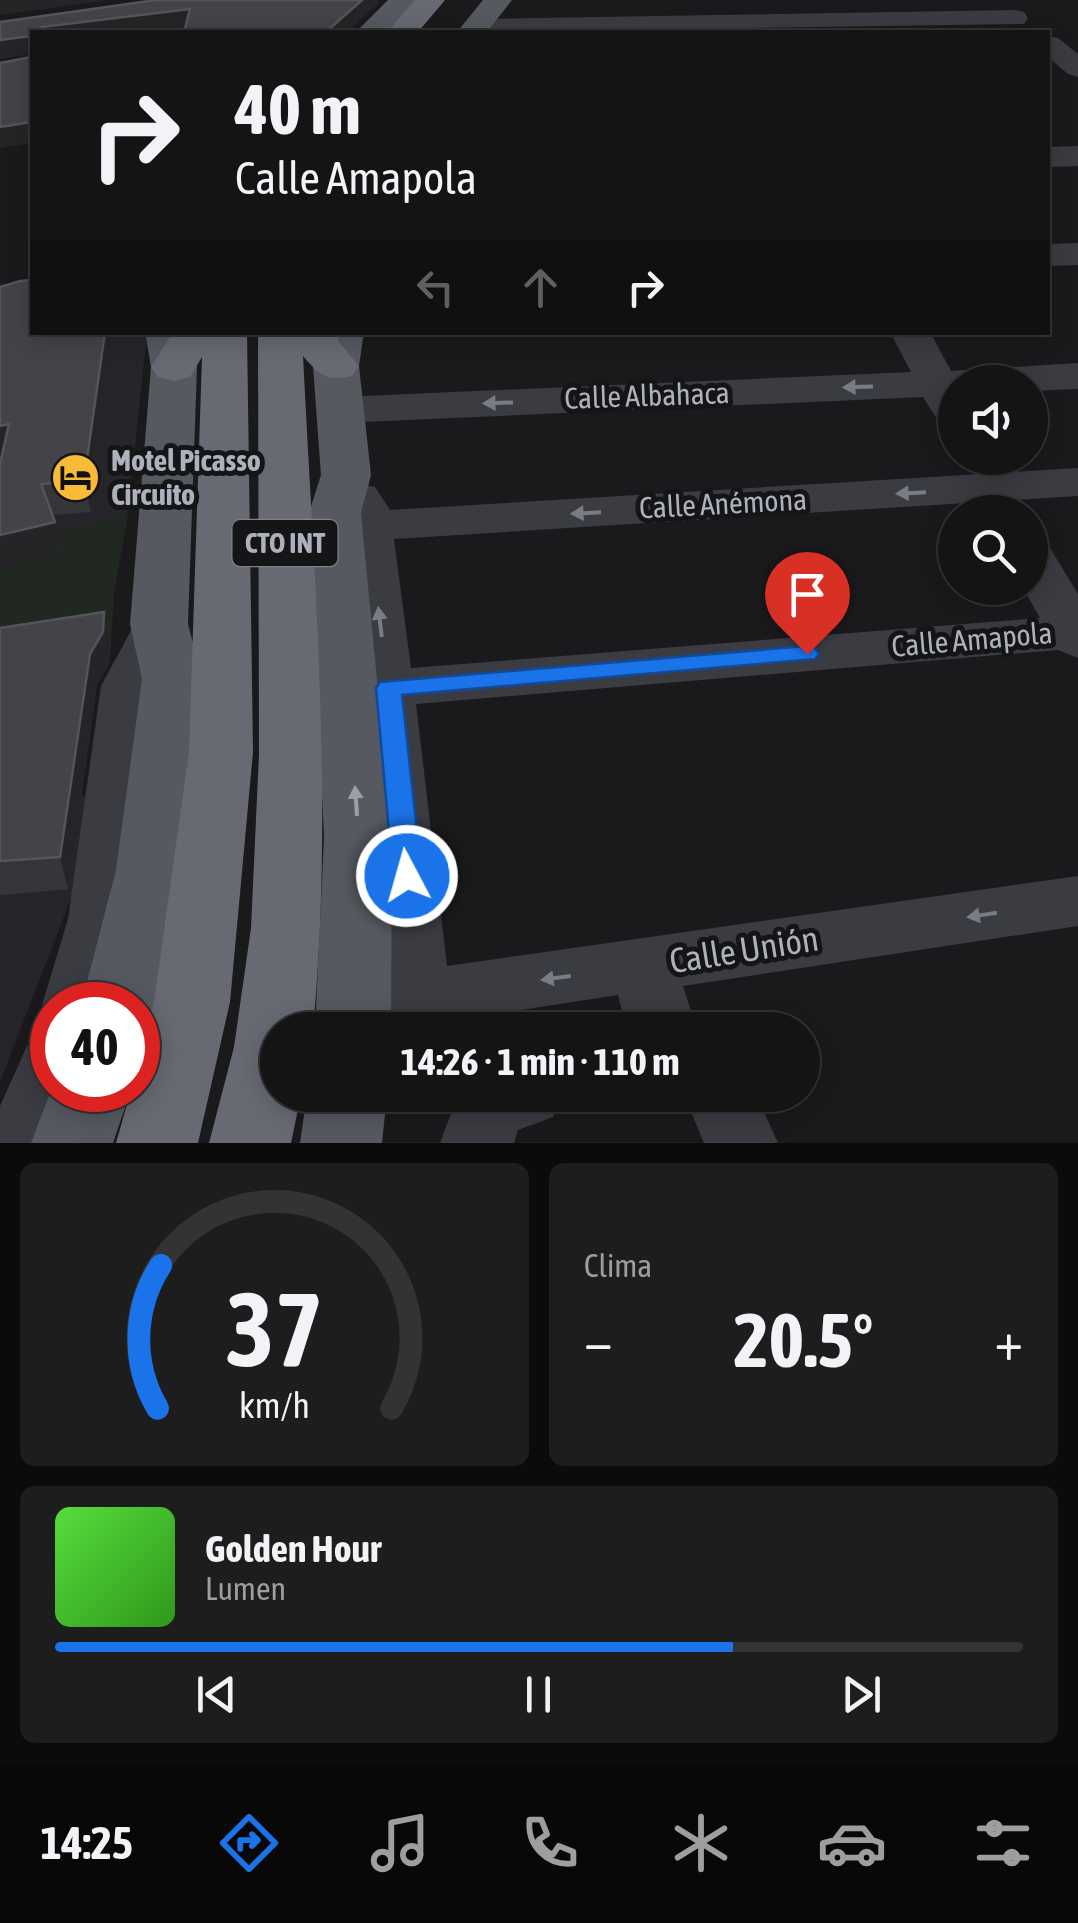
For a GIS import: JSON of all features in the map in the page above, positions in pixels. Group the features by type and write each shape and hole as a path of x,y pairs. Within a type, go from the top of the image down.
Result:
{"highway":[{"path":"404,30 431,0"},
{"path":"445,30 472,20"},
{"name":"CTO INT","path":"157,1143 192,1002 222,752 225,335"},
{"name":"CTO INT","path":"250,1143 273,1047 287,928 291,754 280,335"}],"main road":[{"path":"372,30 404,0"},
{"path":"472,20 498,0"},
{"path":"124,982 150,870 172,679 159,624 178,344"},
{"name":"CTO INT","path":"333,360 349,505 360,968 356,1012"},
{"path":"72,1143 83,1112"},
{"path":"341,1143 345,1112"}],"street":[{"path":"993,0 1024,25"},
{"path":"472,20 740,18 1024,25"},
{"path":"1050,46 1078,68"},
{"path":"1050,80 1078,79"},
{"path":"1050,157 1078,156"},
{"path":"1050,255 1078,254"},
{"path":"912,335 938,371"},
{"name":"Calle Albahaca","path":"333,360 938,390"},
{"name":"Calle Albahaca","path":"1048,380 1078,376"},
{"name":"Calle Anémona","path":"349,505 1078,482"},
{"path":"349,505 388,688 415,952 404,1012"},
{"path":"1048,586 1076,635"},
{"path":"82,982 100,918 128,686 159,624"},
{"name":"Calle Amapola","path":"388,688 1076,635"},
{"name":"Calle Unión","path":"414,1012 644,966 1078,900"},
{"path":"644,966 657,1012"},
{"path":"21,1143 34,1112"},
{"path":"354,1143 362,1112"},
{"path":"477,1143 487,1112"},
{"path":"727,1112 741,1143"}],"shaded area":[{"path":"0,311 30,331 30,335 147,335 128,514 0,547"},
{"path":"128,514 114,595 111,643 0,660 0,547"},
{"path":"95,795 76,885 39,982 30,982 30,1004 0,1082 0,803"}],"building":[{"path":"156,0 362,0 328,30 185,30 190,9 42,27 45,30 30,30 30,36 0,40 0,22"},
{"path":"30,57 30,122 0,127 0,63"},
{"path":"30,280 30,335 105,335 84,480 41,484 55,522 0,535 0,464 9,424 0,426 0,287"},
{"path":"104,612 103,632 90,654 60,857 0,861 0,628"}],"place":[{"name":"Motel Picasso Circuito","path":"76,478"}],"route":[{"path":"407,876 388,688 807,654"}]}
